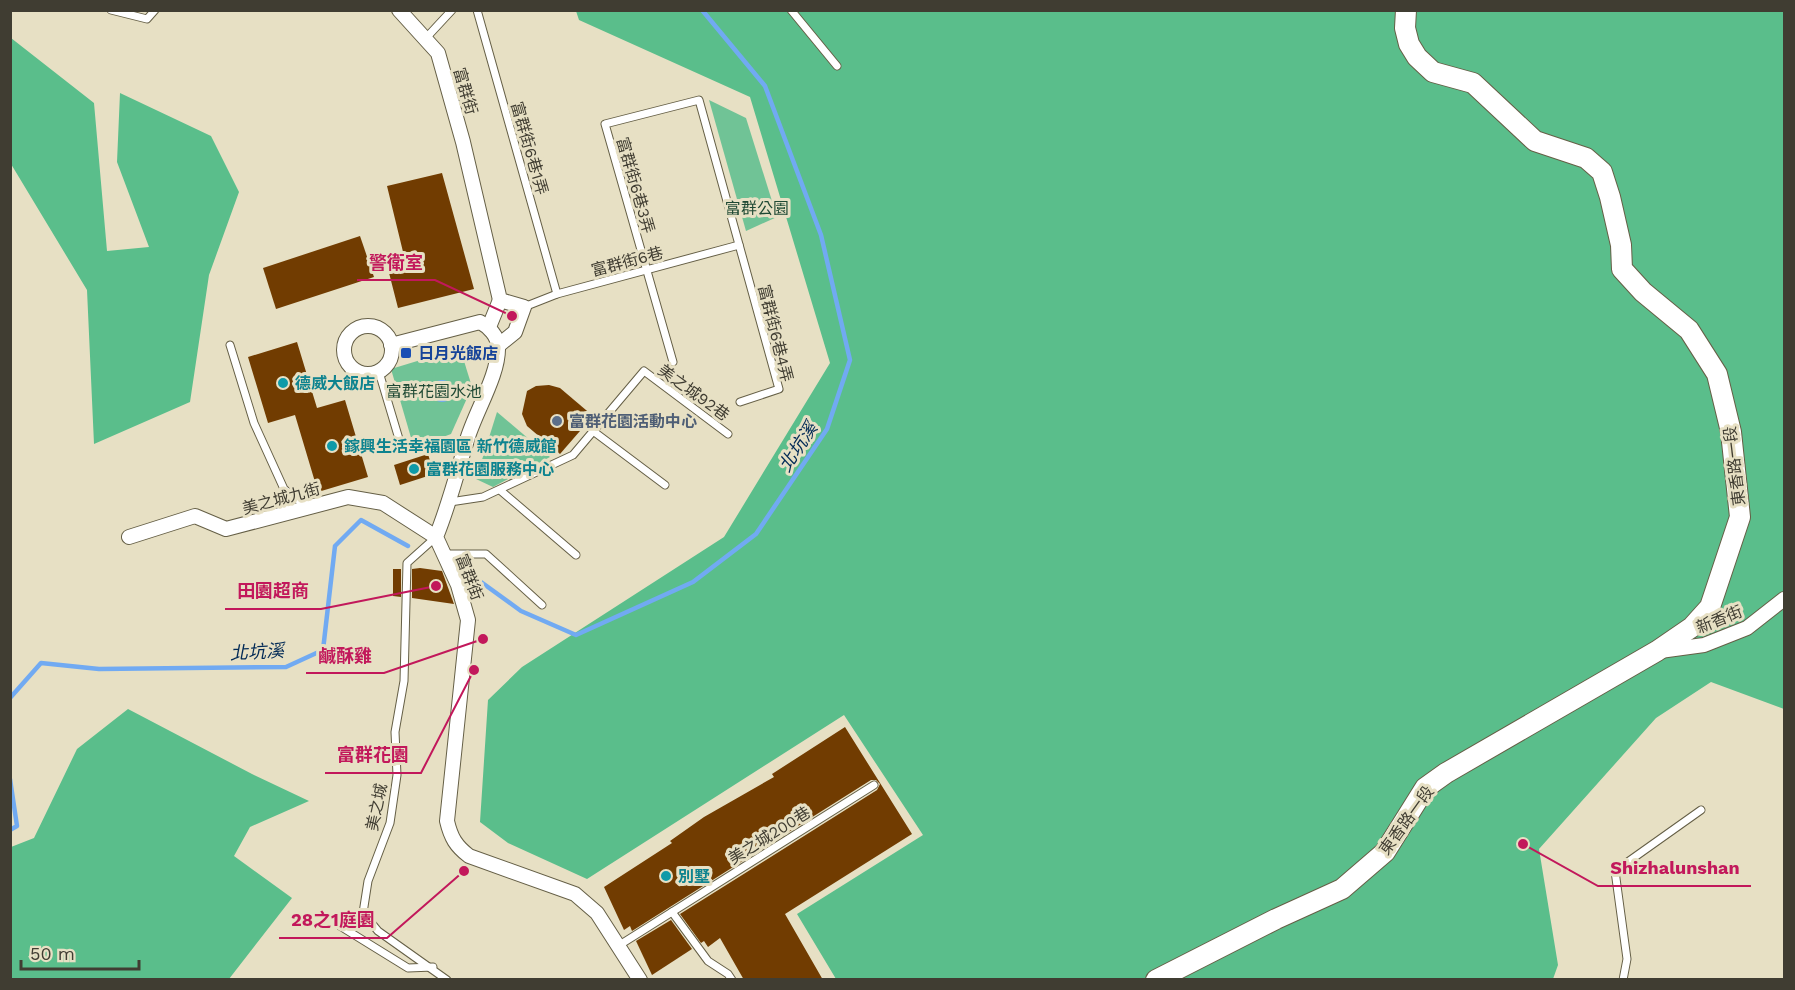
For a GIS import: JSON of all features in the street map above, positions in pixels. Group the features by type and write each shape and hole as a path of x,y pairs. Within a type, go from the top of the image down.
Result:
{"street":[{"name":"富群街","path":"399,10 438,53 463,142 500,300"},
{"name":"東香路一段","path":"1156,980 1276,919 1342,889 1385,852 1425,788 1446,773 1658,651 1692,627 1710,607 1740,517 1731,432 1717,374 1689,330 1643,292 1622,269 1615,216 1602,172 1586,158 1535,141 1473,83 1433,72 1417,57 1409,44 1406,10"},
{"path":"489,327 500,300 524,307 515,332 499,345"},
{"path":"392,345 480,322 489,327 499,345 497,361 467,439 450,502 436,537"},
{"path":"369,326 383,332 392,345 390,361 379,372 363,374 350,365 344,350 354,331 369,326"},
{"name":"美之城九街","path":"129,537 195,516 226,529 348,497 383,503 436,537"},
{"name":"富群街","path":"436,537 458,585 468,620 447,821 450,833 456,846 469,856 575,894 597,913 640,980"},
{"name":"新香街","path":"1658,651 1704,645 1747,628 1785,599"}],"lane":[{"path":"111,10 147,19 155,10"},
{"path":"426,38 452,10"},
{"name":"富群街6巷1弄","path":"477,10 557,294"},
{"path":"790,10 837,66"},
{"name":"富群街6巷3弄","path":"646,270 605,124 657,110 699,100 739,245"},
{"name":"富群街6巷","path":"524,307 557,294 739,245"},
{"name":"富群街6巷4弄","path":"739,245 779,389 740,402"},
{"path":"646,270 673,362"},
{"path":"230,345 254,423 284,489 308,508"},
{"name":"美之城92巷","path":"593,431 644,371 729,434"},
{"path":"379,372 402,449"},
{"path":"450,502 483,497 573,454 593,431 665,485"},
{"path":"500,490 576,555"},
{"name":"美之城","path":"436,537 407,563 404,681 395,732 397,775 390,823 368,881 363,913 378,931 447,980"},
{"path":"442,554 486,554 542,605"},
{"name":"美之城200巷","path":"618,946 874,785"},
{"path":"1623,980 1627,959 1615,871 1701,810"},
{"path":"672,912 708,961 728,974 732,980"},
{"path":"340,926 408,968 433,968"}],"green space":[{"path":"576,11 1784,11 1784,709 1711,682 1656,718 1539,849 1558,965 1553,979 836,979 797,914 923,835 844,715 587,879 508,843 480,822 488,700 522,667 724,537 830,363 750,97 579,20"},
{"path":"11,38 94,103 107,251 149,247 117,162 120,93 211,136 239,192 209,275 190,402 94,444 87,290 11,164"},
{"name":"富群公園","path":"709,100 746,118 777,217 746,231"},
{"name":"富群花園水池","path":"460,348 472,387 451,434 414,448 391,369"},
{"path":"497,412 550,457 493,487 476,479"},
{"path":"128,709 309,801 250,827 234,856 292,898 229,979 11,979 11,847 34,838 77,749"}],"water":[{"path":"442,380 450,383 453,391 450,399 442,402 434,399 431,391 434,383"}],"building":[{"path":"442,173 474,289 398,308 387,265 405,260 387,186"},
{"path":"360,236 374,277 276,309 263,268"},
{"path":"297,342 317,408 345,400 368,477 318,492 295,415 268,423 248,357"},
{"name":"富群花園活動中心","path":"549,385 560,388 593,416 560,454 527,426 522,414 527,391 536,386"},
{"name":"富群花園服務中心","path":"428,454 434,474 400,485 394,465"},
{"path":"393,569 401,569 401,597 393,596"},
{"path":"412,569 442,571 454,604 412,598"},
{"path":"845,727 912,834 785,914 823,980 744,980 720,938 708,947 704,941 701,943 680,914 877,790 880,784 876,780 871,780 632,931 630,926 624,930 604,887 672,843 670,841 704,817 774,777 772,774"},
{"name":"別墅","path":"671,920 692,949 652,975 636,941"}],"waterway":[{"name":"北坑溪","path":"452,561 521,611 576,635 693,582 756,534 827,429 850,360 821,235 765,86 702,10"},
{"name":"北坑溪","path":"10,698 41,663 99,669 286,667 323,650 335,546 361,520 408,546"},
{"name":"北坑溪","path":"10,779 17,826 10,830"}],"place":[{"name":"警衛室","path":"512,316"},
{"name":"日月光飯店","path":"406,353"},
{"name":"德威大飯店","path":"283,383"},
{"name":"富群花園活動中心","path":"557,421"},
{"name":"鎵興生活幸福園區 新竹德威館","path":"332,446"},
{"name":"富群花園服務中心","path":"414,469"},
{"name":"田園超商","path":"436,586"},
{"name":"鹹酥雞","path":"483,639"},
{"name":"富群花園","path":"474,670"},
{"name":"Shizhalunshan","path":"1523,844"},
{"name":"28之1庭園","path":"464,871"},
{"name":"別墅","path":"666,876"}]}
